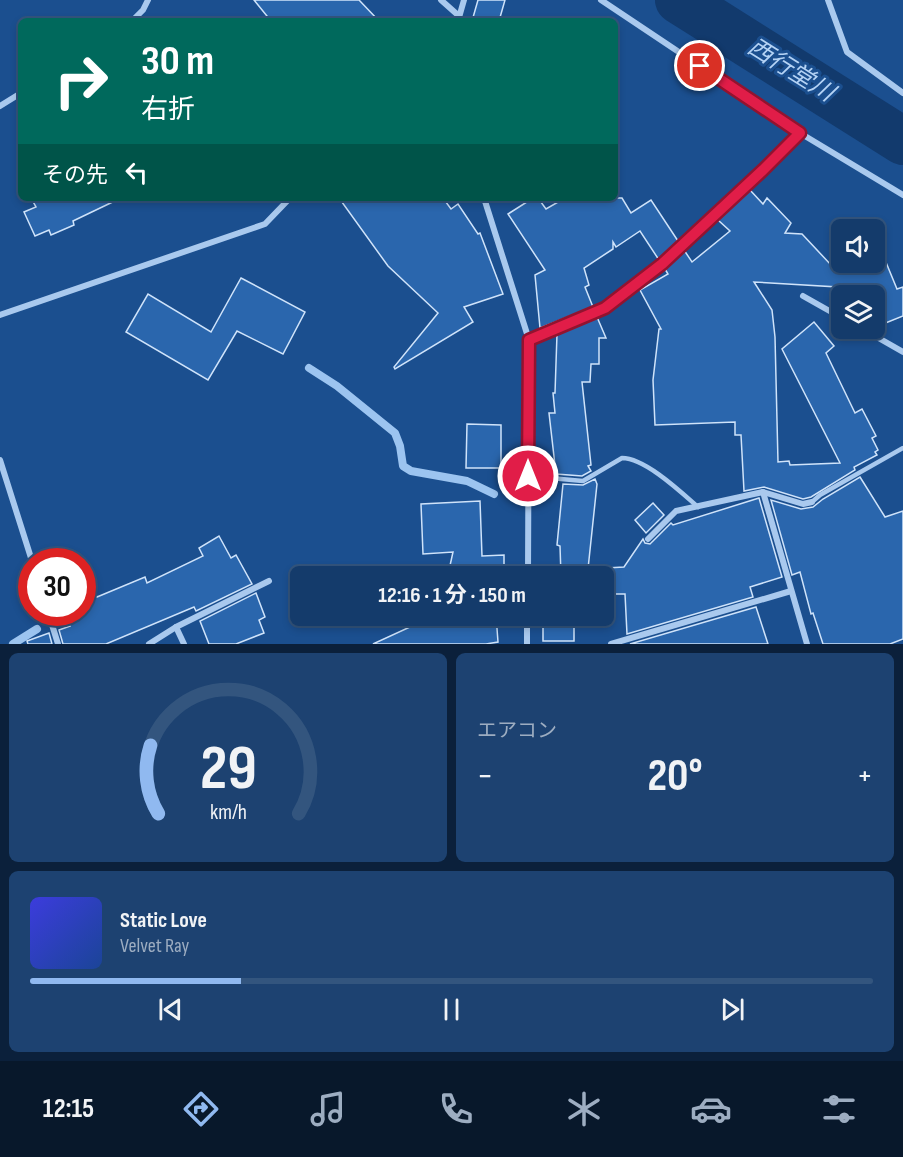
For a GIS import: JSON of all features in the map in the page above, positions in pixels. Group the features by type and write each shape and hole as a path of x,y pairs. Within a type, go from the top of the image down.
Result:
{"street":[{"path":"135,18 148,0"},
{"path":"441,0 458,18"},
{"path":"459,18 464,0"},
{"path":"601,0 800,133 903,195"},
{"path":"828,0 847,52 903,93"},
{"path":"0,106 18,95"},
{"path":"529,340 605,308 662,264 800,133"},
{"path":"0,315 265,224 287,201"},
{"path":"485,201 529,340 528,566"},
{"path":"803,296 831,312"},
{"path":"880,339 903,352"},
{"path":"0,460 28,548"},
{"path":"763,492 807,644"},
{"path":"648,539 676,512 763,492 802,504 812,502"},
{"path":"149,644 176,627 269,581"},
{"path":"614,644 791,591"},
{"path":"52,626 58,644"},
{"path":"527,626 527,644"},
{"path":"176,627 184,644"}],"lane":[{"path":"812,502 820,495 903,448"},
{"path":"528,476 583,481 622,458 629,458 660,475 698,507"}],"building":[{"path":"254,0 359,0 376,18 269,18"},
{"path":"478,0 505,0 500,18 473,18"},
{"path":"750,190 763,204 767,198 791,223 785,233 802,234 831,265 831,273 885,273 885,260 897,289 903,287 903,316 885,323 885,285 831,287 754,282 772,310 775,337 778,462 789,461 790,465 840,463 782,349 814,322 834,346 826,353 855,413 862,409 876,436 872,438 878,450 875,452 877,455 854,467 855,470 811,497 803,499 764,487 744,491 741,435 735,435 735,422 655,425 653,380 659,329 661,329 640,290 668,274 665,269 684,250 692,262 730,231 718,220"},
{"path":"618,198 622,198 631,213 651,200 678,241 659,260 640,231 616,247 613,242 613,249 584,268 589,285 585,287 593,307 540,328 535,275 545,270 508,214 528,201 540,201 546,209 560,201 618,201"},
{"path":"33,201 115,201 73,221 74,225 51,235 49,230 35,236 24,212 36,207"},
{"path":"341,201 445,201 451,209 458,204 478,234 480,233 503,294 464,307 473,322 395,369 394,367 438,313 388,266"},
{"path":"241,278 305,312 283,354 237,331 208,380 126,332 148,294 211,332"},
{"path":"597,317 606,338 599,338 599,364 591,364 590,382 582,382 591,465 588,466 591,471 582,476 556,474 549,413 555,413 553,393 555,393 557,334"},
{"path":"467,424 501,425 501,468 466,468"},
{"path":"860,477 885,517 903,511 903,639 890,644 823,644 813,613 811,614 800,572 792,575 771,500 801,509 813,507"},
{"path":"595,479 597,484 588,566 561,566 560,546 557,545 563,484 583,485"},
{"path":"759,498 782,577 750,587 753,597 627,634 625,594 614,594 614,568 624,567 643,539 645,543 650,544 671,523 673,525"},
{"path":"480,501 482,556 504,555 504,566 450,566 453,552 423,554 421,504"},
{"path":"653,503 664,515 646,533 635,520"},
{"path":"219,536 231,558 236,555 252,584 196,611 194,607 106,644 63,644 59,630 70,626 96,626 96,595 97,597 145,577 147,583 203,556 199,548"},
{"path":"256,593 265,617 259,620 264,633 236,644 209,644 200,621"},
{"path":"756,607 768,644 630,644"},
{"path":"412,626 497,626 498,642 486,644 373,644"},
{"path":"543,626 574,626 574,641 543,641"},
{"path":"49,633 52,644 28,644 27,641"}],"waterway":[{"name":"西行堂川","path":"679,0 903,141"},
{"path":"309,368 337,386 395,433 403,466 411,471 467,481 494,494"},
{"path":"13,644 37,629"}],"route":[{"path":"528,476 529,340 605,308 662,264 800,133 700,66"}]}
